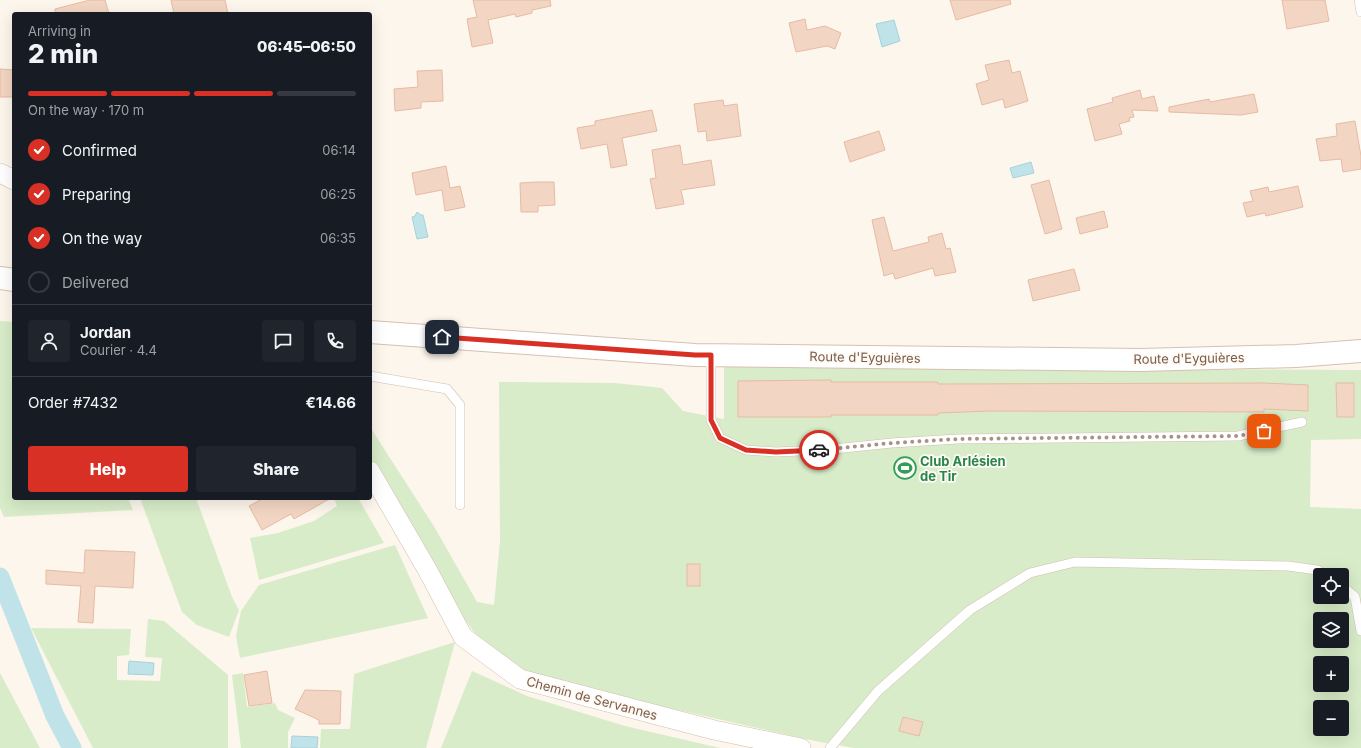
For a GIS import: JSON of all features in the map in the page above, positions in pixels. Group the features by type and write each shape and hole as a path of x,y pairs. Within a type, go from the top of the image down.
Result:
{"main road":[{"path":"0,278 12,280"},
{"name":"Route d'Eyguières","path":"372,332 695,355 1140,360 1296,356 1361,351"}],"street":[{"path":"0,173 12,179"},
{"name":"Chemin de Servannes","path":"372,474 428,571 463,637 520,679 714,730 801,748"}],"lane":[{"path":"1359,0 1361,12"},
{"path":"711,355 711,420 720,438 746,450 776,452 824,450 892,443 958,439 1238,436 1302,422"},
{"path":"372,376 447,389 460,405 460,505"},
{"path":"830,748 878,691 970,610 1030,573 1075,562 1288,566 1313,569"},
{"path":"1349,592 1355,597 1361,631"}],"green space":[{"path":"0,321 12,322 12,500 129,500 133,510 4,517 0,508"},
{"path":"724,367 1361,370 1361,439 1311,440 1310,507 1361,509 1361,748 854,748 815,741 656,705 519,670 477,636 453,604 372,462 372,430 435,528 477,602 494,605 500,541 499,382 615,383 662,388 683,411 724,419"},
{"path":"141,500 197,500 232,597 239,610 229,637 197,625 182,612"},
{"path":"335,500 359,500 384,543 259,580 250,538 278,533 314,521 337,506"},
{"path":"395,545 428,618 240,658 236,636 241,611 259,585"},
{"path":"148,619 164,621 228,675 228,748 93,748 31,628 131,629 129,655 117,656 117,680 160,681 162,658 145,657"},
{"path":"455,642 426,748 320,748 321,729 350,729 354,674"},
{"path":"472,671 527,696 625,726 720,748 441,748"},
{"path":"0,673 40,748 0,748"},
{"path":"243,673 247,707 275,703 278,710 295,718 288,732 288,748 241,748 232,675"}],"water":[{"path":"894,20 900,41 882,47 876,24"},
{"path":"1031,162 1034,173 1013,178 1010,168"},
{"path":"417,212 423,215 428,237 417,239 412,217 415,216"},
{"path":"129,661 154,663 153,675 128,674"},
{"path":"292,736 318,737 317,748 291,748"}],"building":[{"path":"90,0 105,0 108,12 55,12 55,9"},
{"path":"171,0 225,0 228,12 174,12"},
{"path":"473,0 550,0 551,6 532,10 532,13 516,17 515,14 488,20 493,43 472,47 467,19 477,17"},
{"path":"950,0 1010,0 1011,4 956,20"},
{"path":"1282,0 1325,0 1329,21 1287,29"},
{"path":"805,19 807,30 825,26 841,33 835,49 827,46 796,52 789,23"},
{"path":"1009,60 1012,73 1020,71 1028,101 1005,108 1003,99 982,105 976,84 989,80 985,65"},
{"path":"0,69 12,70 12,97 0,97"},
{"path":"442,70 443,101 421,102 421,108 395,111 394,89 418,87 417,71"},
{"path":"1140,90 1142,99 1154,96 1158,111 1132,110 1134,117 1129,118 1130,121 1119,124 1122,134 1095,141 1087,109 1113,102 1112,98"},
{"path":"1254,94 1258,112 1241,115 1169,112 1169,107 1209,99 1210,102"},
{"path":"723,100 724,106 737,104 741,136 707,141 706,131 698,132 694,104"},
{"path":"652,110 657,131 622,138 627,165 611,168 607,144 581,149 577,128 595,125 595,121"},
{"path":"1355,121 1361,156 1361,169 1343,172 1341,159 1320,161 1316,139 1337,136 1336,124"},
{"path":"879,131 885,150 850,162 844,142"},
{"path":"680,145 683,165 711,160 715,185 681,190 684,204 656,209 650,179 656,178 652,150"},
{"path":"446,166 450,188 460,186 465,207 445,211 442,190 416,195 412,173"},
{"path":"1049,180 1062,229 1045,234 1031,185"},
{"path":"554,182 555,205 538,206 538,212 521,212 520,183"},
{"path":"1298,186 1303,207 1266,216 1265,213 1247,217 1243,203 1253,201 1250,191 1268,187 1269,192"},
{"path":"1104,211 1108,227 1080,234 1076,218"},
{"path":"884,217 893,251 929,242 928,237 942,233 946,249 950,248 956,272 935,276 933,268 895,279 893,273 884,276 872,220"},
{"path":"1074,269 1080,290 1033,301 1028,280"},
{"path":"831,380 831,382 938,382 938,384 1264,383 1308,385 1308,411 1264,409 1264,412 990,411 938,413 938,415 738,417 738,381"},
{"path":"1336,383 1354,383 1354,417 1337,417"},
{"path":"260,500 327,500 294,519 291,514 262,530 249,506"},
{"path":"85,550 135,552 133,588 95,586 93,623 78,622 81,586 46,584 46,570 84,573"},
{"path":"687,564 700,564 700,586 687,586"},
{"path":"267,671 272,703 249,706 244,675"},
{"path":"305,690 341,691 340,724 319,724 319,720 295,709"},
{"path":"903,717 923,722 919,736 899,731"}],"waterway":[{"path":"0,577 55,716 72,748"}],"way so far":[{"path":"819,450 892,443 958,439 1238,436 1264,431"}],"place":[{"name":"Club Arlésien de Tir","path":"905,468"}],"route":[{"path":"442,337 711,355 711,420 720,438 746,450 776,452 819,450"}]}
